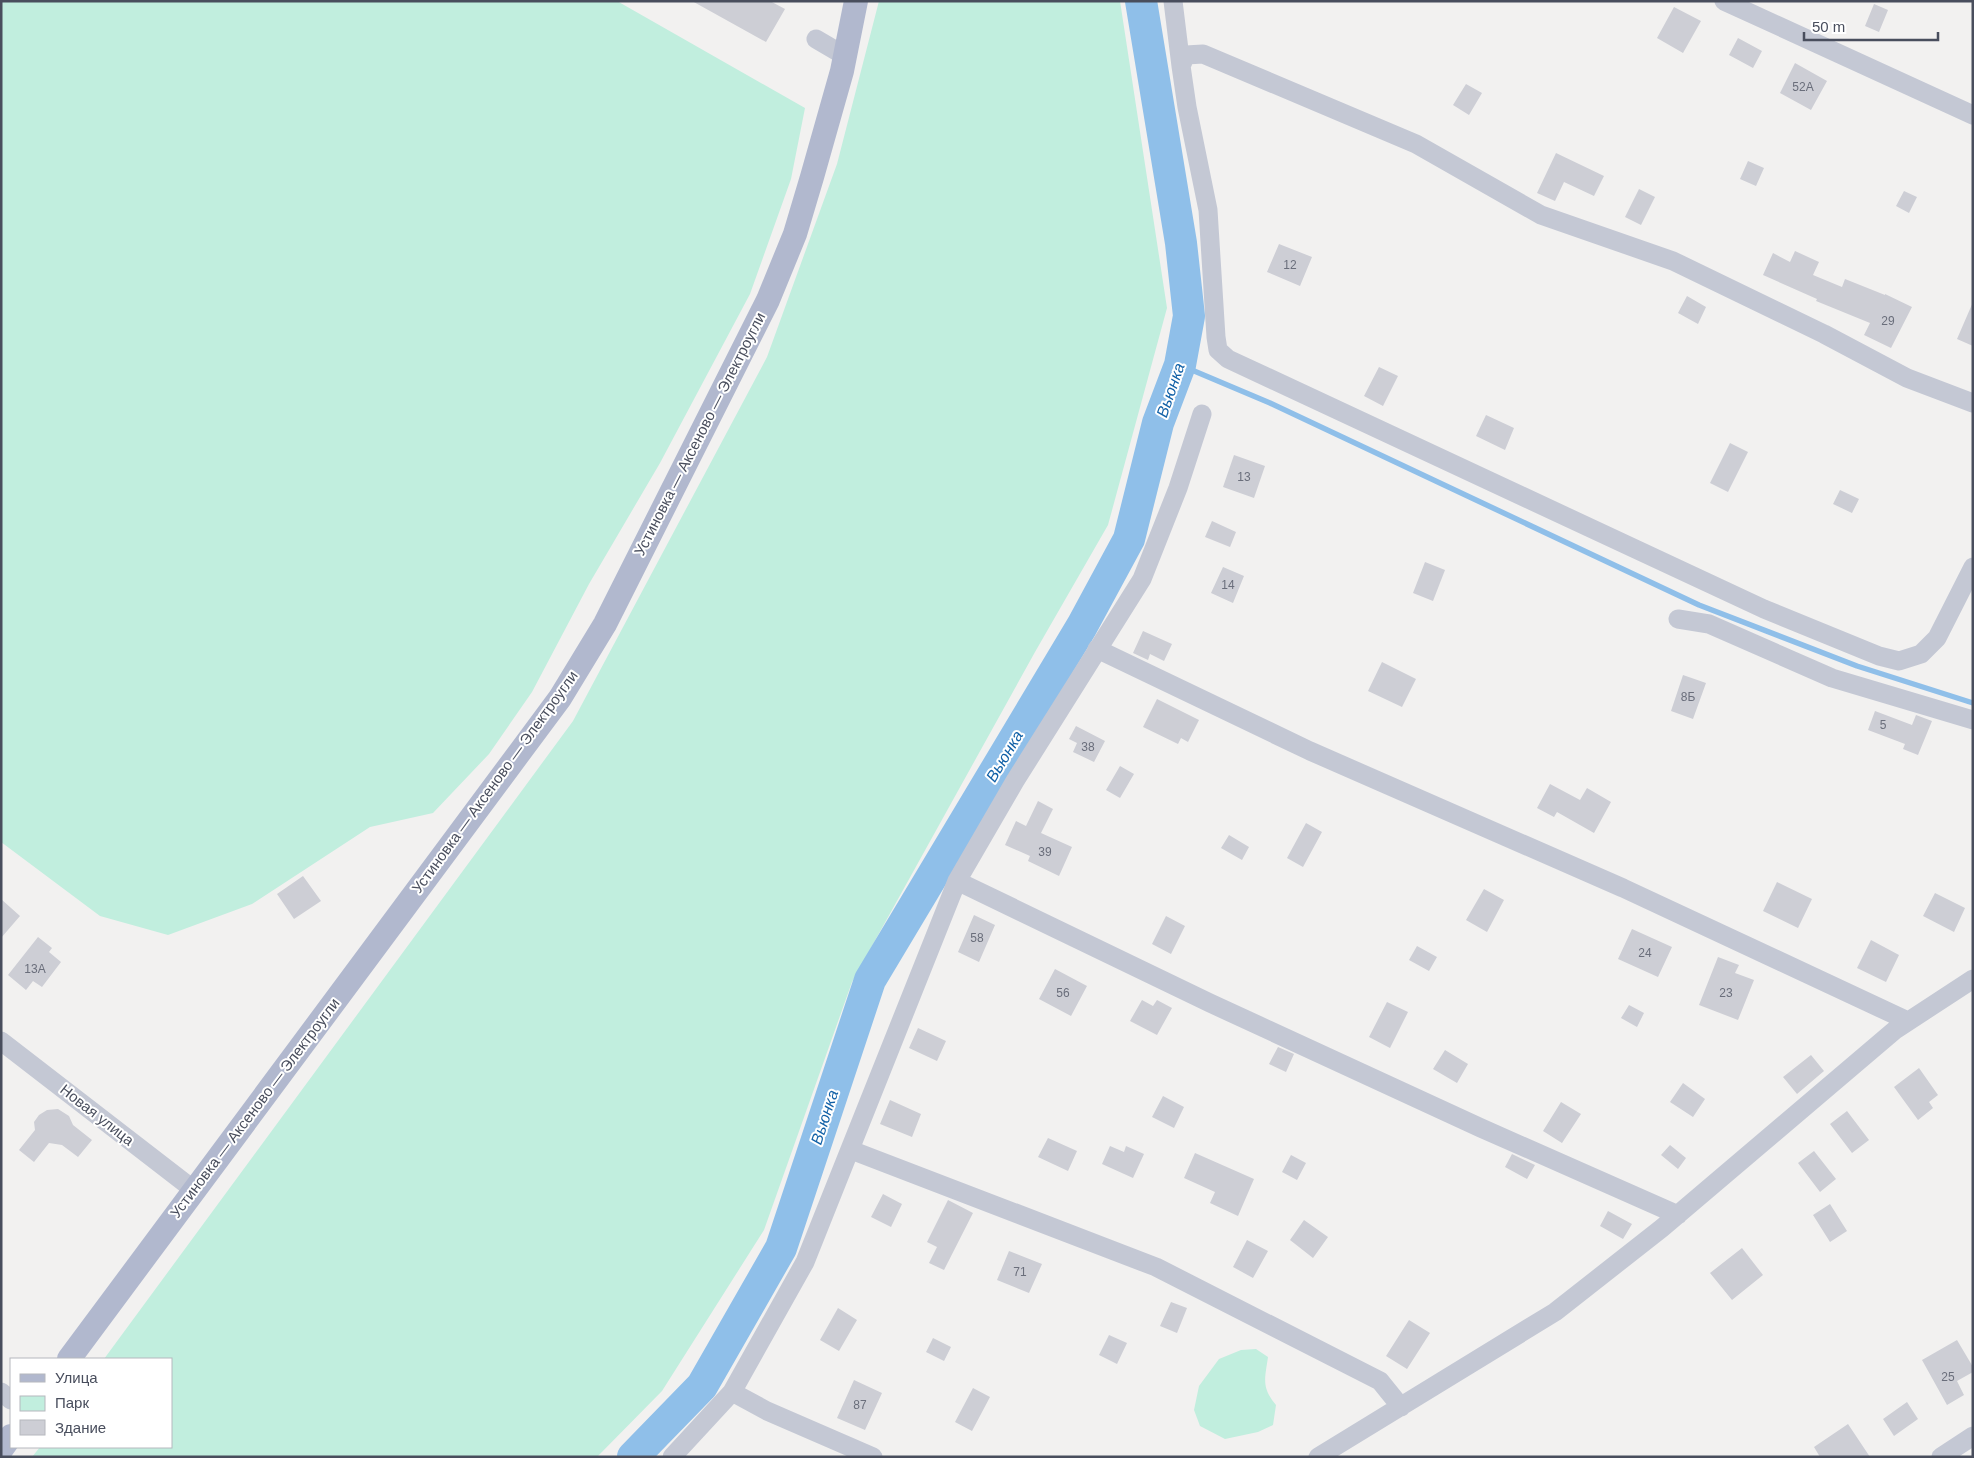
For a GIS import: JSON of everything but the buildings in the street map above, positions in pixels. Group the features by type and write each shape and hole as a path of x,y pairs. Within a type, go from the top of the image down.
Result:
{"main road":[{"name":"Устиновка — Аксеново — Электроугли","path":"69,1358 560,698 605,624 768,300 798,225 845,56 856,1"},
{"path":"1,1450 10,1437"}],"street":[{"path":"1172,1 1187,107 1208,210 1218,350 1228,360 1764,609 1879,656 1899,660 1921,654 1937,638 1973,567"},
{"path":"1724,1 1973,116"},
{"path":"816,39 845,56"},
{"path":"1180,66 1186,55 1203,54 1416,144 1541,215 1673,261 1824,334 1907,378 1973,403"},
{"path":"672,1457 732,1392 805,1262 957,881 1015,781 1142,579 1178,488 1202,414"},
{"path":"1678,619 1709,624 1832,678 1973,720"},
{"path":"1097,649 1310,751 1623,888 1908,1021"},
{"path":"957,881 1219,1007 1472,1124 1678,1215"},
{"path":"1318,1457 1555,1312 1678,1215 1895,1030 1973,979"},
{"name":"Новая улица","path":"1,1041 194,1190"},
{"path":"851,1150 1156,1267 1380,1381 1401,1407"},
{"path":"732,1392 767,1411 874,1457"},
{"path":"1941,1457 1973,1436"}],"green space":[{"path":"1,1 617,1 805,108 791,179 750,294 660,463 589,584 532,692 489,754 433,813 370,827 252,904 168,935 100,916 1,842"},
{"path":"879,1 1120,1 1167,308 1108,525 1035,652 852,982 764,1230 662,1391 597,1457 32,1457 39,1448 172,1448 172,1358 105,1358 573,721 767,357 837,164"},
{"path":"1256,1349 1268,1357 1265,1382 1268,1393 1276,1405 1273,1425 1258,1432 1225,1439 1200,1426 1194,1410 1199,1386 1219,1359 1241,1350"}],"waterway":[{"name":"Вьюнка","path":"633,1457 702,1386 781,1248 870,980 1082,626 1129,539 1158,423 1180,365 1189,316 1181,243 1141,1"},
{"path":"1180,365 1270,403 1699,605 1857,666 1973,703"}]}
